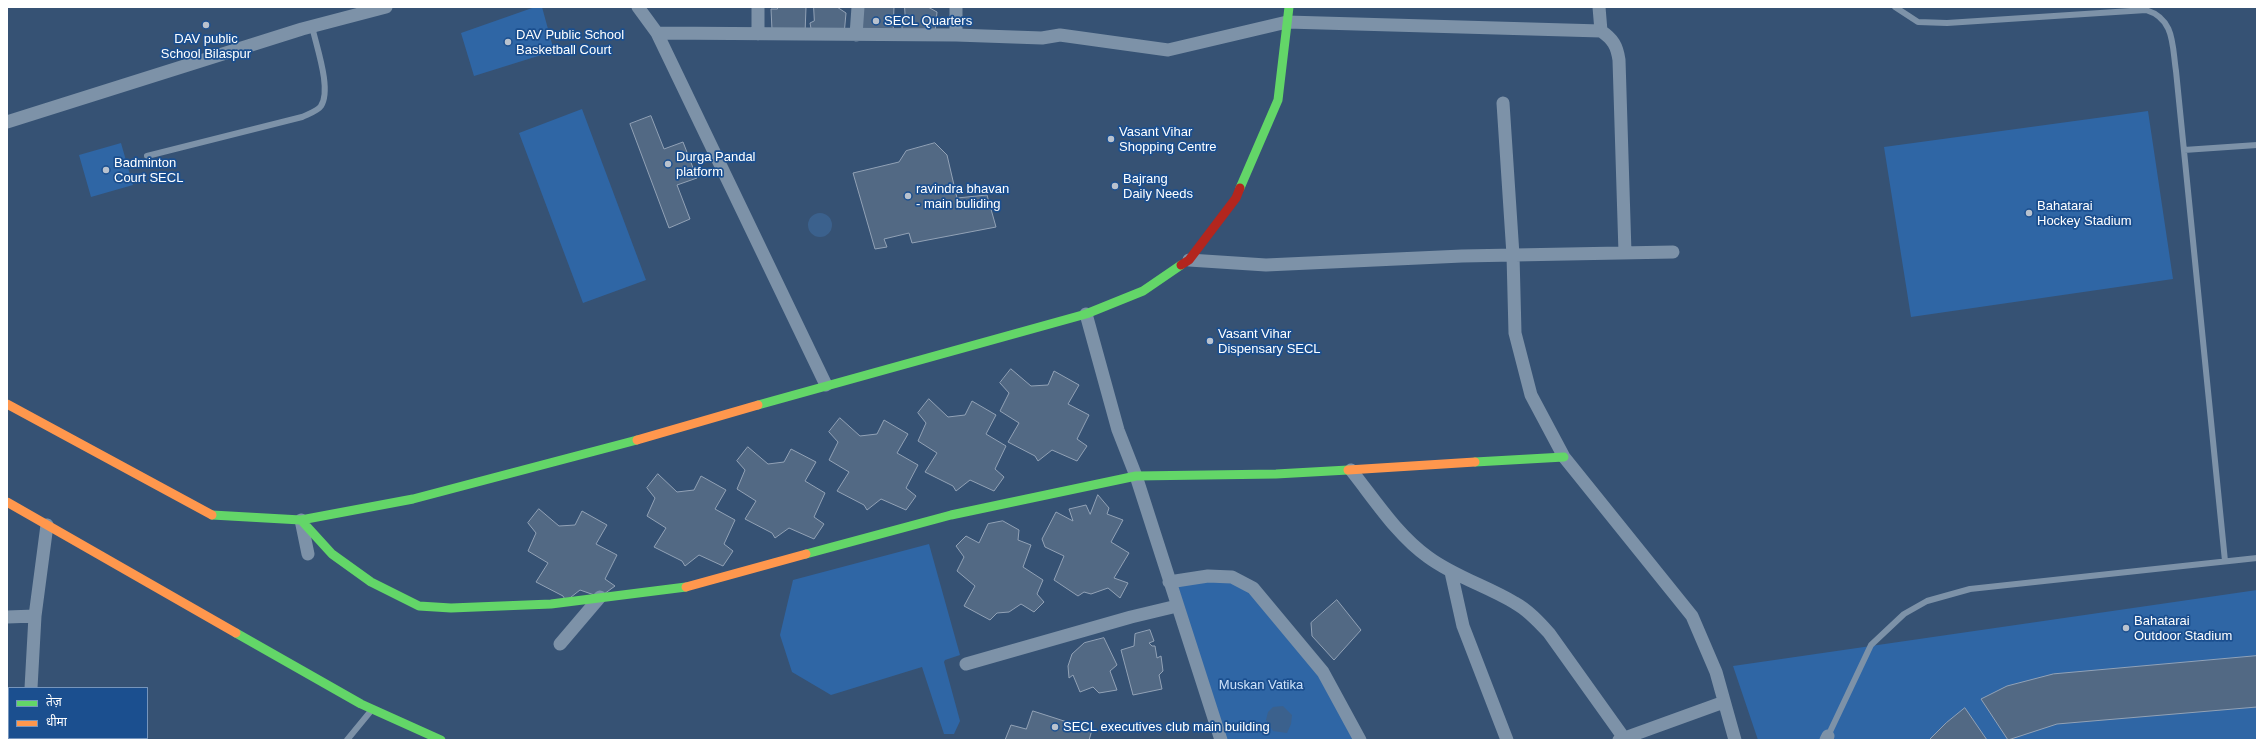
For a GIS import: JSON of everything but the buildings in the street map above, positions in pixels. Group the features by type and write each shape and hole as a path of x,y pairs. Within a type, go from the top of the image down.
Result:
{"street":[{"path":"7,122 312,26 386,7"},
{"path":"638,7 657,33 826,385"},
{"path":"758,7 758,34"},
{"path":"856,35 858,7"},
{"path":"956,7 956,35"},
{"path":"7,404 210,515 301,520 413,499 558,462 826,385 1086,314 1143,291 1189,260 1236,198 1278,100 1289,7"},
{"path":"1599,7 1601,31"},
{"path":"657,33 956,35 1042,38 1060,35 1168,50 1287,22 1601,31 1610,37 1618,48 1625,254"},
{"path":"1503,103 1513,256 1515,333 1531,395 1564,457 1692,616 1716,672 1735,740"},
{"path":"1189,260 1266,264 1673,252"},
{"path":"1086,314 1118,430 1136,476 1221,740"},
{"path":"301,520 332,554 364,578 419,606 451,608 551,604 686,587 951,515 1136,476 1276,474 1564,457"},
{"path":"1351,470 1401,532 1428,557 1451,572 1516,603 1537,620 1549,633 1621,739 1724,702"},
{"path":"7,502 373,709 441,740"},
{"path":"301,520 308,554"},
{"path":"31,687 35,616 47,524"},
{"path":"1451,572 1463,626 1508,740"},
{"path":"1169,582 1208,576 1232,577 1253,588 1323,672 1360,740"},
{"path":"560,644 600,598"},
{"path":"966,664 1131,617 1177,606"},
{"path":"7,617 35,616"}],"lane":[{"path":"1895,7 1918,22 1947,23 2133,10 2146,10 2157,13 2165,20 2170,32 2184,150 2225,561"},
{"path":"147,156 302,117 320,108 325,98 325,87 312,26"},
{"path":"2184,150 2257,145"},
{"path":"1827,738 1871,645 1904,614 1927,601 1970,589 2257,558"},
{"path":"347,740 373,709"}],"green space":[{"name":"DAV Public School Basketball Court","path":"535,7 542,7 554,51 474,76 461,33"},
{"path":"582,109 646,280 583,303 519,133"},
{"name":"Bahatarai Hockey Stadium","path":"2148,111 2173,279 1911,317 1884,147"},
{"name":"Badminton Court SECL","path":"121,143 133,185 91,197 79,155"},
{"path":"929,544 960,655 945,660 944,662 960,721 954,734 944,734 922,667 831,695 792,672 780,635 793,580"},
{"name":"Muskan Vatika","path":"1208,576 1253,588 1323,672 1360,740 1221,740 1169,582"},
{"name":"Bahatarai Outdoor Stadium","path":"2257,590 2257,740 1758,740 1733,666"}],"shaded area":[{"path":"820,213 829,216 832,225 829,234 820,237 811,234 808,225 811,216"},
{"path":"1283,706 1292,715 1291,724 1287,733 1273,731 1266,720 1268,712 1273,707"}],"traffic: fast":[{"path":"1240,188 1278,100 1289,7"},
{"path":"758,405 1086,314 1143,291 1181,265"},
{"path":"212,515 301,520 413,499 637,440"},
{"path":"1475,462 1564,457"},
{"path":"806,554 951,515 1136,476 1276,474 1348,470"},
{"path":"301,520 332,554 371,582 419,606 451,608 551,604 686,587"},
{"path":"236,633 361,704 441,740"}],"traffic: slow":[{"path":"7,404 212,515"},
{"path":"637,440 758,405"},
{"path":"1348,470 1475,462"},
{"path":"7,502 236,633"},
{"path":"686,587 806,554"}],"traffic: jam":[{"path":"1181,265 1189,260 1236,198 1240,188"}],"place":[{"name":"SECL Quarters","path":"876,21"},
{"name":"DAV public School Bilaspur","path":"206,25"},
{"name":"DAV Public School Basketball Court","path":"508,42"},
{"name":"Vasant Vihar Shopping Centre","path":"1111,139"},
{"name":"Durga Pandal platform","path":"668,164"},
{"name":"Badminton Court SECL","path":"106,170"},
{"name":"Bajrang Daily Needs","path":"1115,186"},
{"name":"ravindra bhavan - main buliding","path":"908,196"},
{"name":"Bahatarai Hockey Stadium","path":"2029,213"},
{"name":"Vasant Vihar Dispensary SECL","path":"1210,341"},
{"name":"Bahatarai Outdoor Stadium","path":"2126,628"},
{"name":"SECL executives club main building","path":"1055,727"}]}
